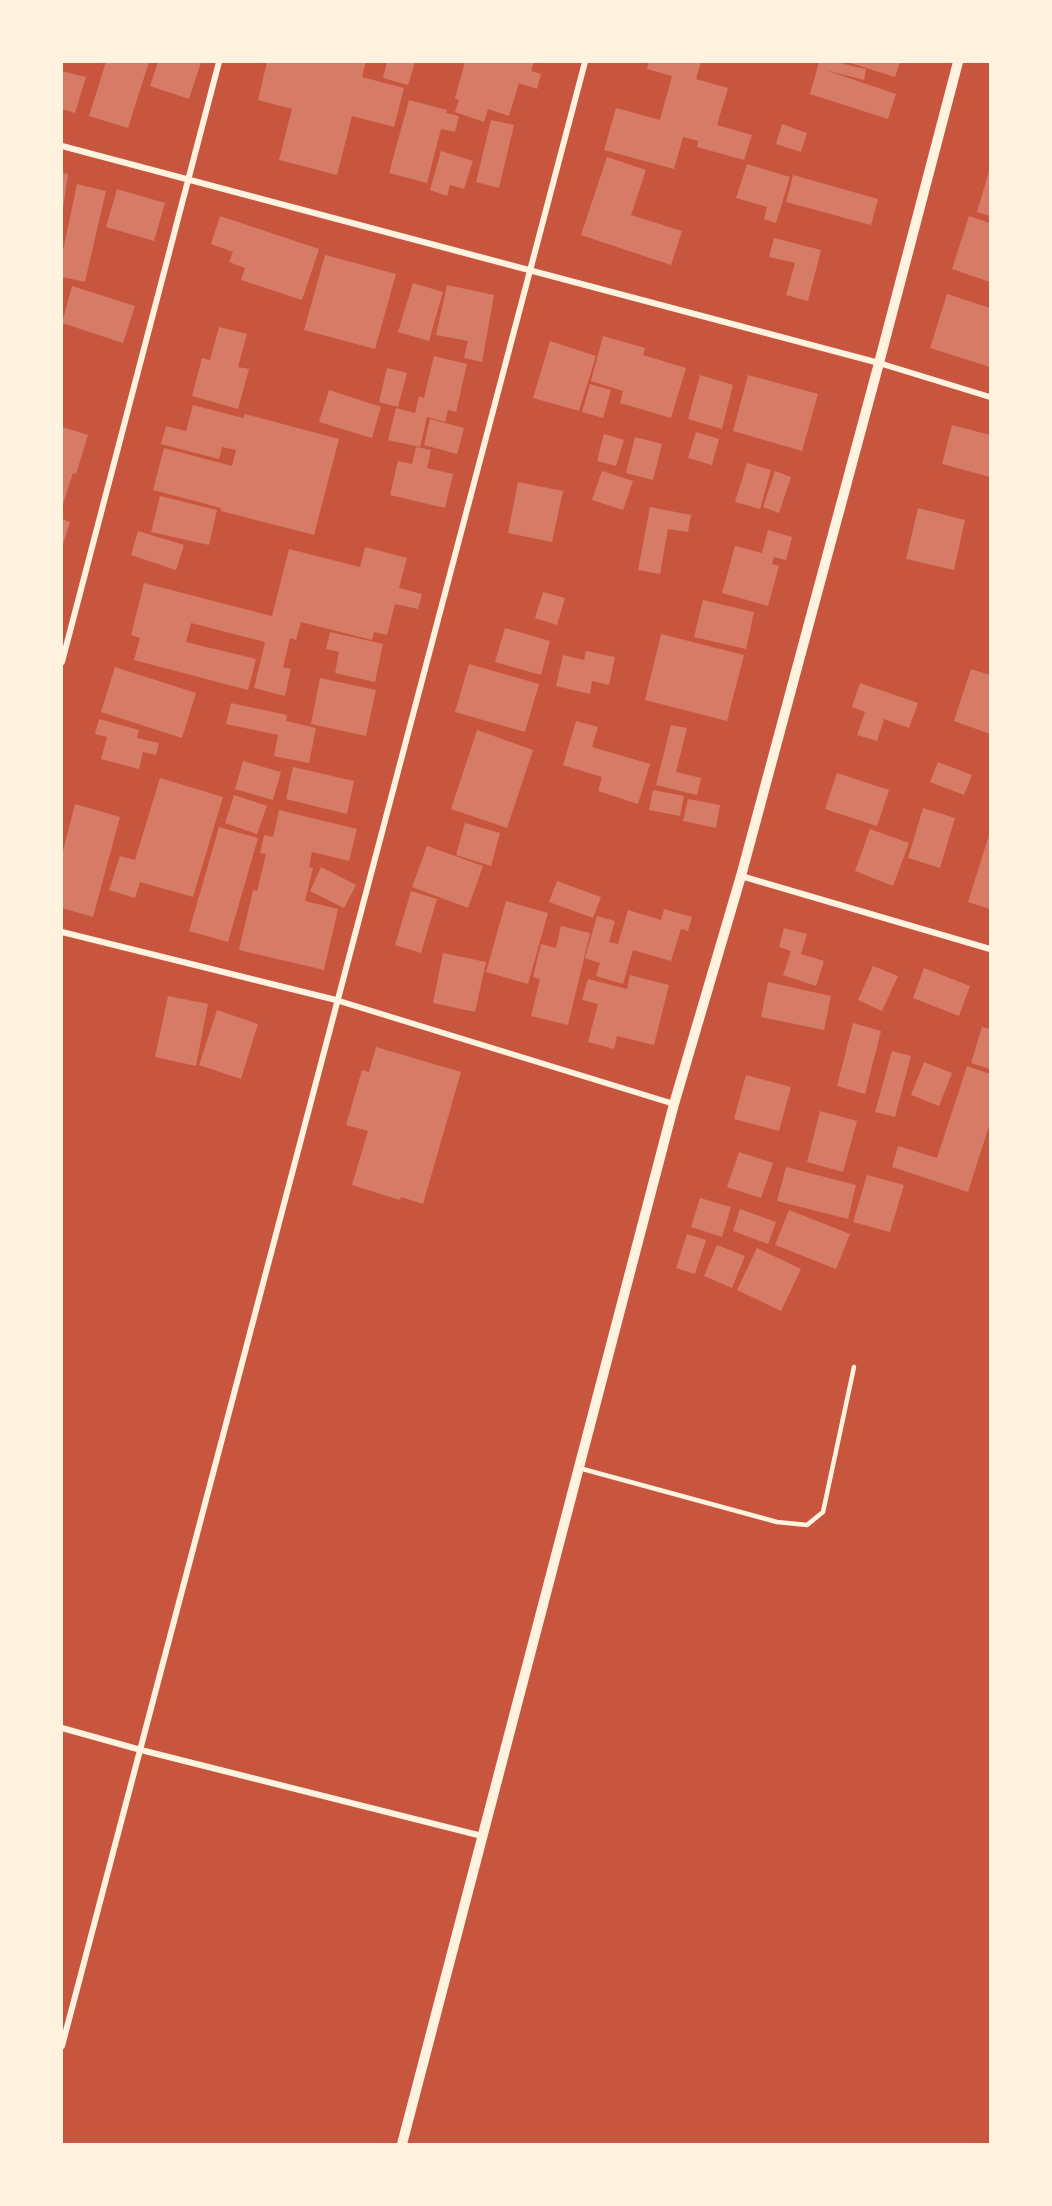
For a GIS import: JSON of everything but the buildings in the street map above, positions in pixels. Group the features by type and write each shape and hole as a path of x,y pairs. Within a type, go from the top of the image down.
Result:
{"street":[{"path":"62,662 219,62"},
{"path":"62,2046 585,62"},
{"path":"402,2145 674,1104 741,876 958,62"},
{"path":"62,146 879,363 990,397"},
{"path":"741,876 990,949"},
{"path":"62,932 336,1000 674,1104"},
{"path":"62,1728 482,1836"}],"lane":[{"path":"579,1468 777,1522 807,1525 823,1512 854,1367"}]}
